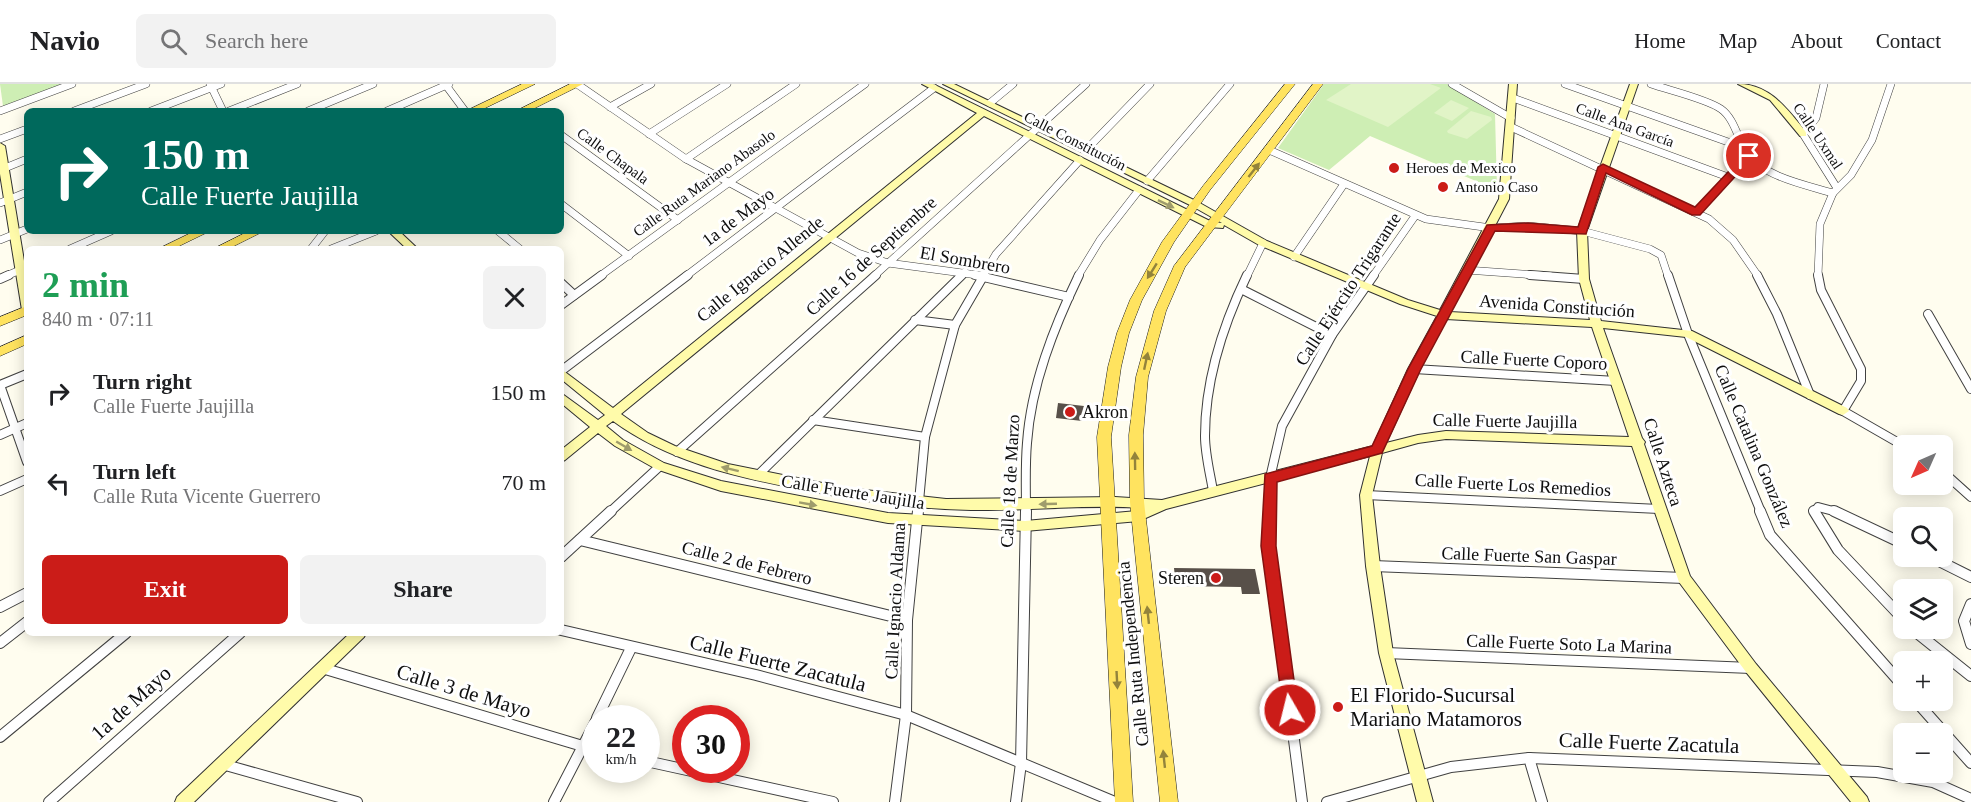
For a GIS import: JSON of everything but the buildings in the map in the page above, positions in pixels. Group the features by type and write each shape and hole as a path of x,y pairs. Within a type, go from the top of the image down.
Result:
{"main road":[{"path":"478,108 530,84"},
{"path":"529,108 578,84"},
{"name":"Calle Constitución","path":"947,84 1041,127 1147,181 1214,221"},
{"name":"Calle Ruta Independencia","path":"1125,802 1107,509 1106,417 1121,343 1142,287 1192,209 1290,84"},
{"name":"Calle Ruta Independencia","path":"1169,802 1138,509 1136,435 1139,396 1148,351 1169,286 1180,266 1318,84"},
{"path":"1425,802 1386,653 1373,566 1366,495 1377,450 1414,369 1466,270 1491,228 1506,190 1513,84"},
{"name":"Calle Azteca","path":"1634,84 1582,231 1584,279 1596,324 1639,442 1659,509 1684,578 1751,668 1861,802"},
{"name":"Calle Uxmal","path":"1742,84 1773,98 1803,134"},
{"name":"Calle Constitución","path":"930,86 1139,190 1192,209"},
{"name":"Calle Ignacio Allende","path":"564,454 983,112"},
{"path":"0,146 4,202 24,269"},
{"name":"Avenida Constitución","path":"1214,221 1365,287 1444,315 1596,324 1688,334 1810,395"},
{"path":"171,246 198,234"},
{"path":"184,246 201,234"},
{"path":"226,246 252,234"},
{"path":"396,234 410,246"},
{"path":"0,322 24,311"},
{"path":"0,352 24,340"},
{"name":"Calle Fuerte Jaujilla","path":"564,374 634,430 677,452 757,476 820,489 918,504 1138,509 1163,505 1377,450 1446,435 1639,442"},
{"path":"1810,395 1843,411"},
{"name":"Calle Fuerte Jaujilla","path":"564,399 619,443 660,466 721,486 773,498 915,521 1025,526 1107,509"},
{"path":"183,802 356,636"}],"street":[{"path":"0,111 72,84"},
{"path":"82,108 146,84"},
{"path":"158,108 221,84"},
{"path":"237,108 297,84"},
{"path":"315,108 373,84"},
{"path":"394,108 447,84 463,108"},
{"name":"El Sombrero","path":"578,84 686,159 858,253 888,263 965,272 1069,297"},
{"path":"610,107 651,84"},
{"path":"649,134 727,84"},
{"path":"686,159 796,84"},
{"name":"Calle Ruta Mariano Abasolo","path":"564,303 865,84"},
{"path":"990,103 1013,84"},
{"name":"Calle 16 de Septiembre","path":"677,452 1031,136 1086,84"},
{"path":"1086,150 1150,84"},
{"path":"1147,181 1230,84"},
{"path":"1452,84 1511,123 1696,212 1724,231 1740,251 1767,295 1810,395"},
{"path":"1565,84 1745,148"},
{"path":"1652,84 1720,108 1728,115 1749,156 1780,174 1835,191"},
{"path":"1803,134 1811,128 1821,113 1824,84"},
{"path":"1891,84 1872,140 1851,175 1835,191 1820,224 1818,275 1821,290 1861,369 1861,381 1843,411 1893,440"},
{"path":"211,86 222,108"},
{"name":"1a de Mayo","path":"564,370 778,208 930,86"},
{"name":"Calle Ana García","path":"1513,98 1728,177"},
{"path":"0,139 24,130"},
{"name":"Calle Uxmal","path":"1803,134 1835,191"},
{"name":"Calle Chapala","path":"564,137 678,220"},
{"path":"1269,150 1415,216 1491,228 1528,226 1582,231"},
{"path":"1696,212 1749,156"},
{"path":"2,169 24,160"},
{"name":"Calle Ignacio Aldama","path":"895,802 906,715 907,620 925,437 955,325 996,254 1080,160"},
{"path":"1293,257 1344,184"},
{"name":"Calle 18 de Marzo","path":"1016,802 1021,763 1024,505 1027,442 1032,404 1043,360 1080,271 1139,190"},
{"path":"4,202 24,193"},
{"path":"564,206 629,256"},
{"name":"Calle Ejército Trigarante","path":"1302,802 1269,546 1270,478 1282,426 1332,335 1415,216"},
{"path":"0,240 24,230"},
{"name":"Calle Catalina González","path":"1582,231 1660,255 1688,334 1770,535 1893,675"},
{"path":"77,246 104,234"},
{"path":"313,246 323,234"},
{"path":"338,246 368,234"},
{"path":"502,234 516,246"},
{"path":"1213,491 1205,436 1214,358 1229,312 1263,243"},
{"path":"0,279 24,269"},
{"path":"1466,270 1584,279"},
{"path":"757,476 965,272"},
{"path":"564,286 574,295"},
{"path":"1240,289 1332,335"},
{"path":"1928,314 1971,389"},
{"path":"915,320 955,325"},
{"name":"Calle Fuerte Coporo","path":"1414,369 1616,381"},
{"path":"24,375 0,385 24,454"},
{"path":"813,420 925,437"},
{"path":"0,435 24,424"},
{"path":"564,554 660,466"},
{"path":"0,491 24,480"},
{"path":"1953,481 1971,497"},
{"name":"Calle Fuerte Los Remedios","path":"1366,495 1659,509"},
{"path":"1893,539 1830,509 1818,507 1814,511 1838,550 1893,608"},
{"name":"Calle 2 de Febrero","path":"580,540 907,620"},
{"name":"Calle Fuerte San Gaspar","path":"1373,566 1684,578"},
{"path":"1951,567 1971,577"},
{"path":"0,607 24,595"},
{"path":"1971,604 1964,621 1971,644"},
{"path":"0,643 24,624"},
{"name":"Calle Fuerte Zacatula","path":"564,631 756,675 906,715 1115,802"},
{"path":"0,737 122,636"},
{"name":"1a de Mayo","path":"49,802 237,636"},
{"path":"1925,639 1971,676"},
{"path":"603,705 631,648"},
{"name":"Calle Fuerte Soto La Marina","path":"1386,653 1751,668"},
{"name":"Calle 3 de Mayo","path":"322,668 582,747"},
{"path":"1926,711 1971,763"},
{"path":"554,802 582,749"},
{"name":"Calle Fuerte Zacatula","path":"1327,802 1418,772 1502,758 1834,769 1910,776 1933,782 1971,799"},
{"path":"1529,758 1542,802"},
{"path":"222,764 357,802"},
{"path":"660,764 832,802"}],"green space":[{"path":"0,84 65,84 3,106"},
{"path":"1324,84 1447,84 1495,114 1497,190 1370,136 1329,170 1278,148"},
{"path":"1351,84 1430,84 1441,88 1388,127 1326,100"},
{"path":"1451,100 1469,108 1452,121 1434,113"},
{"path":"1471,111 1491,117 1492,120 1467,139 1448,133 1447,131"}],"place":[{"name":"Heroes de Mexico","path":"1394,168"},
{"name":"Antonio Caso","path":"1443,187"},
{"name":"Akron","path":"1070,412"},
{"name":"Steren","path":"1216,578"},
{"name":"El Florido-Sucursal Mariano Matamoros","path":"1338,707"}],"route":[{"path":"1290,710 1269,546 1270,478 1377,450 1414,369 1466,270 1491,228 1528,226 1582,231 1603,167 1696,212 1749,156"}]}
